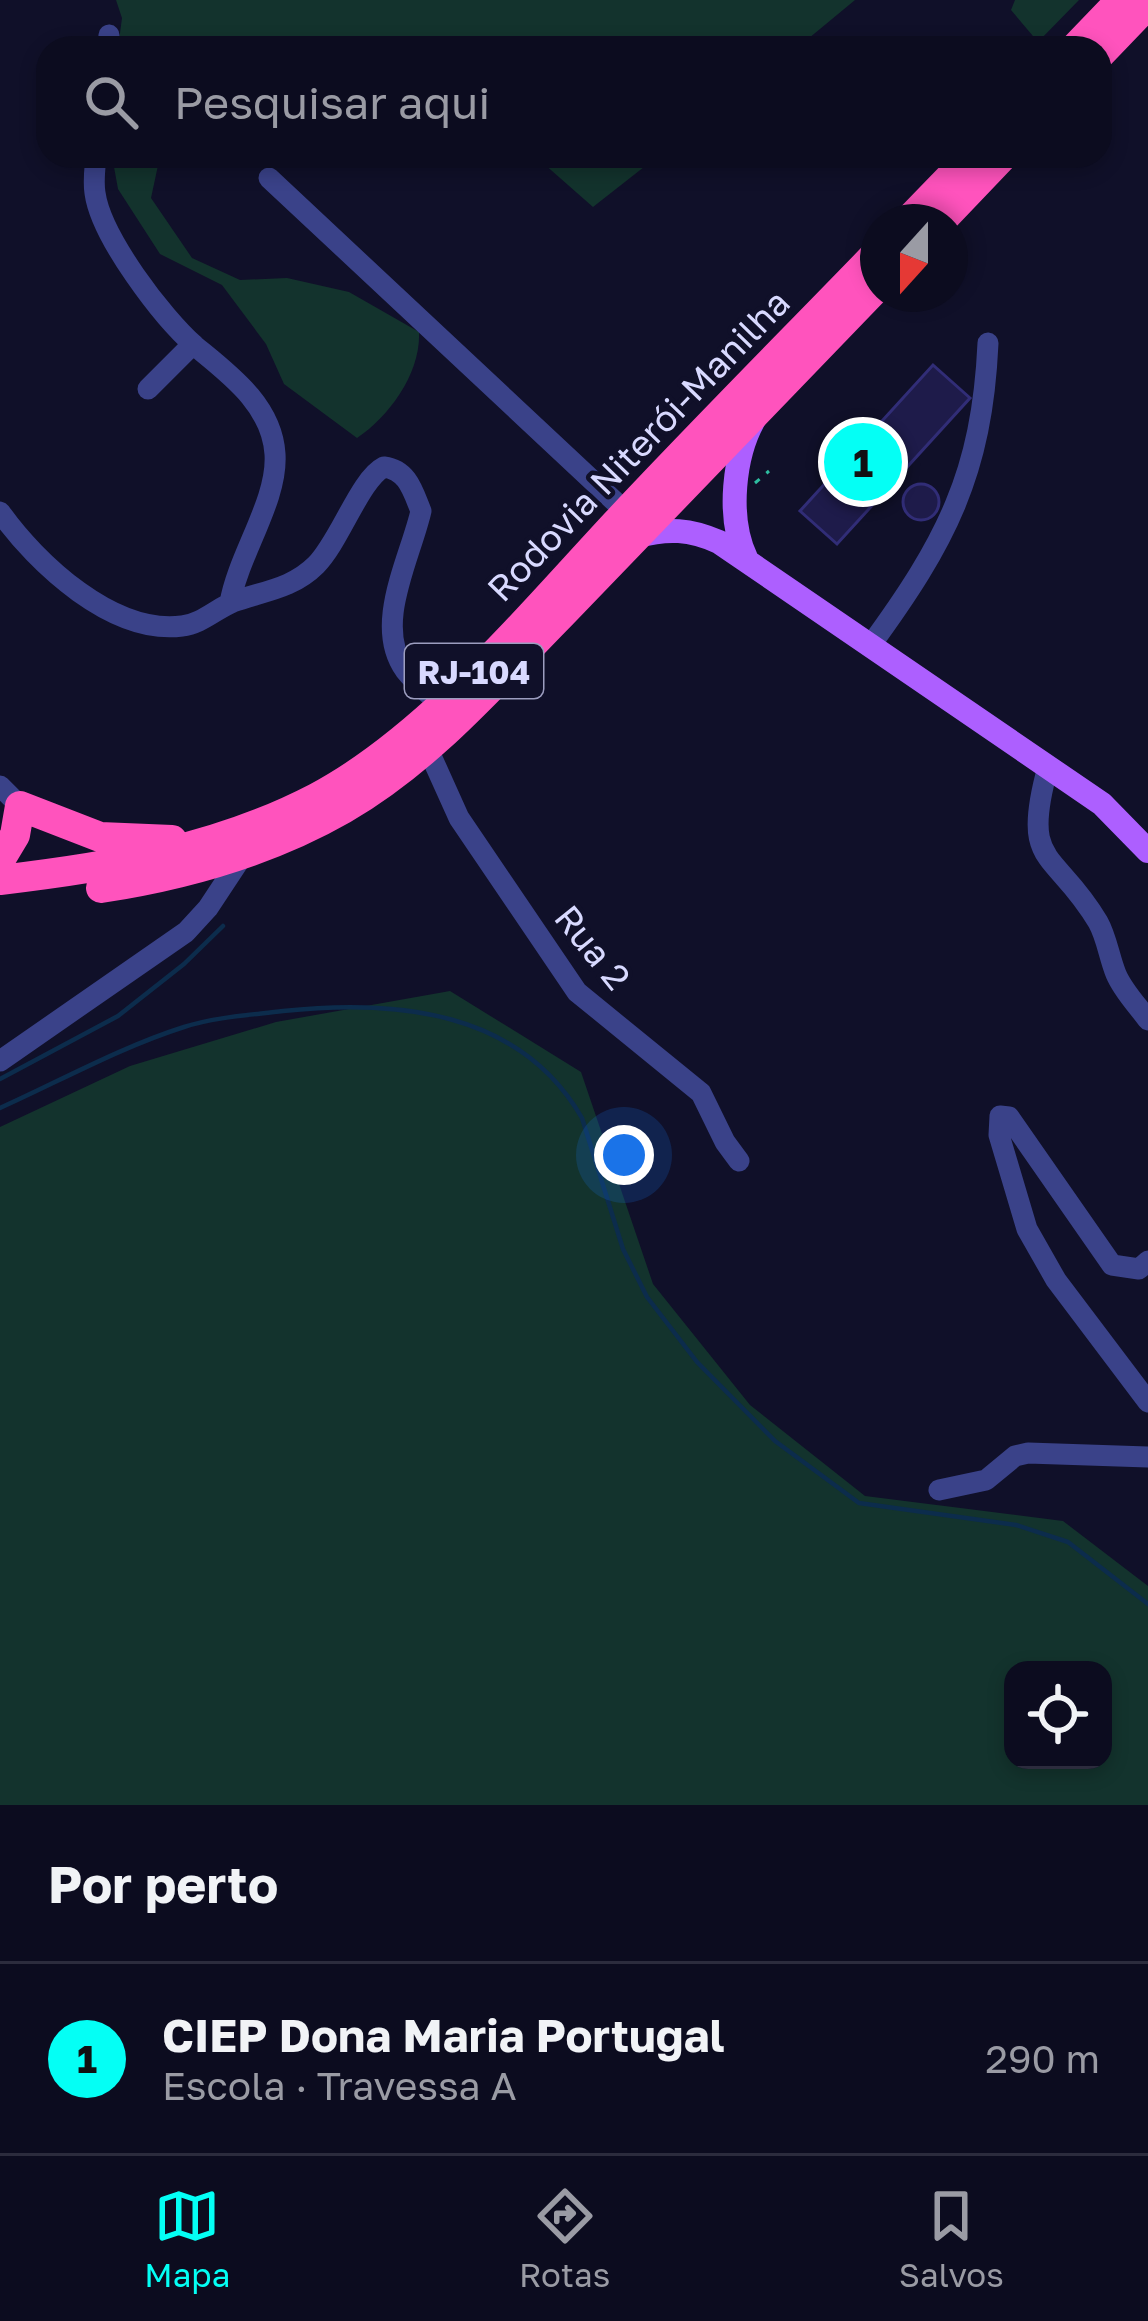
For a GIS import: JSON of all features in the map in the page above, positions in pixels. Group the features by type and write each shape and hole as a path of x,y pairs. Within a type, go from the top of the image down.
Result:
{"highway":[{"path":"1086,36 1121,0"},
{"path":"1112,42 1148,4"},
{"path":"924,204 959,168"},
{"path":"957,204 992,168"},
{"name":"Rodovia Niterói-Manilha","path":"0,901 148,881 347,806 427,747 484,695 860,272"},
{"name":"Rodovia Niterói-Manilha","path":"0,880 231,847 364,767 440,704 762,404 860,304"},
{"path":"10,796 100,838 231,847"},
{"path":"0,860 15,835 10,796"}],"main road":[{"path":"746,558 736,522 738,475 749,428 762,404"},
{"path":"632,524 700,534 746,558 1102,804 1148,851"}],"street":[{"path":"96,168 95,196 109,231 142,283 193,344 247,391 267,425 276,455 266,502 241,557 230,603"},
{"path":"269,178 346,246 632,524"},
{"path":"870,646 914,585 958,508 974,454 988,343"},
{"path":"148,389 193,344"},
{"path":"0,512 17,536 110,610 149,626 186,626 230,603 298,581 337,539 368,479 384,467 394,469 403,474 421,511 393,612 393,646 403,667 440,704"},
{"name":"Rua 2","path":"427,747 459,818 577,992 701,1093 724,1142 739,1161"},
{"path":"1048,766 1036,811 1046,859 1102,927 1117,978 1148,1020"},
{"path":"0,1061 187,932 208,908 231,847"},
{"path":"1148,1261 1138,1269 1112,1265 1009,1118 1000,1116 999,1135 1028,1229 1056,1280 1148,1402"},
{"path":"939,1490 986,1480 1015,1456 1028,1453 1148,1457"}],"green space":[{"path":"116,0 855,0 812,36 120,36 122,18"},
{"path":"1015,0 1079,0 1044,36 1033,36 1011,10"},
{"path":"114,168 157,168 151,198 192,258 240,280 287,278 349,292 419,332 409,377 381,418 357,438 284,384 266,344 222,285 160,254 118,189"},
{"path":"549,168 643,168 593,207"},
{"path":"450,991 581,1072 653,1284 750,1405 865,1496 1063,1521 1148,1586 1148,1805 0,1805 0,1127 130,1066 276,1022"}],"building":[{"path":"933,365 970,398 837,544 800,511"},
{"path":"921,484 934,489 939,502 934,515 921,520 908,515 903,502 908,489"}],"waterway":[{"path":"0,1079 118,1016 223,926"},
{"path":"0,1108 137,1044 221,1019 368,1007 451,1020 490,1034 525,1054 556,1082 582,1118 623,1249 647,1297 697,1362 775,1441 859,1503 1016,1525 1068,1542 1148,1604"}],"place":[{"name":"CIEP Dona Maria Portugal","path":"863,462"}]}
